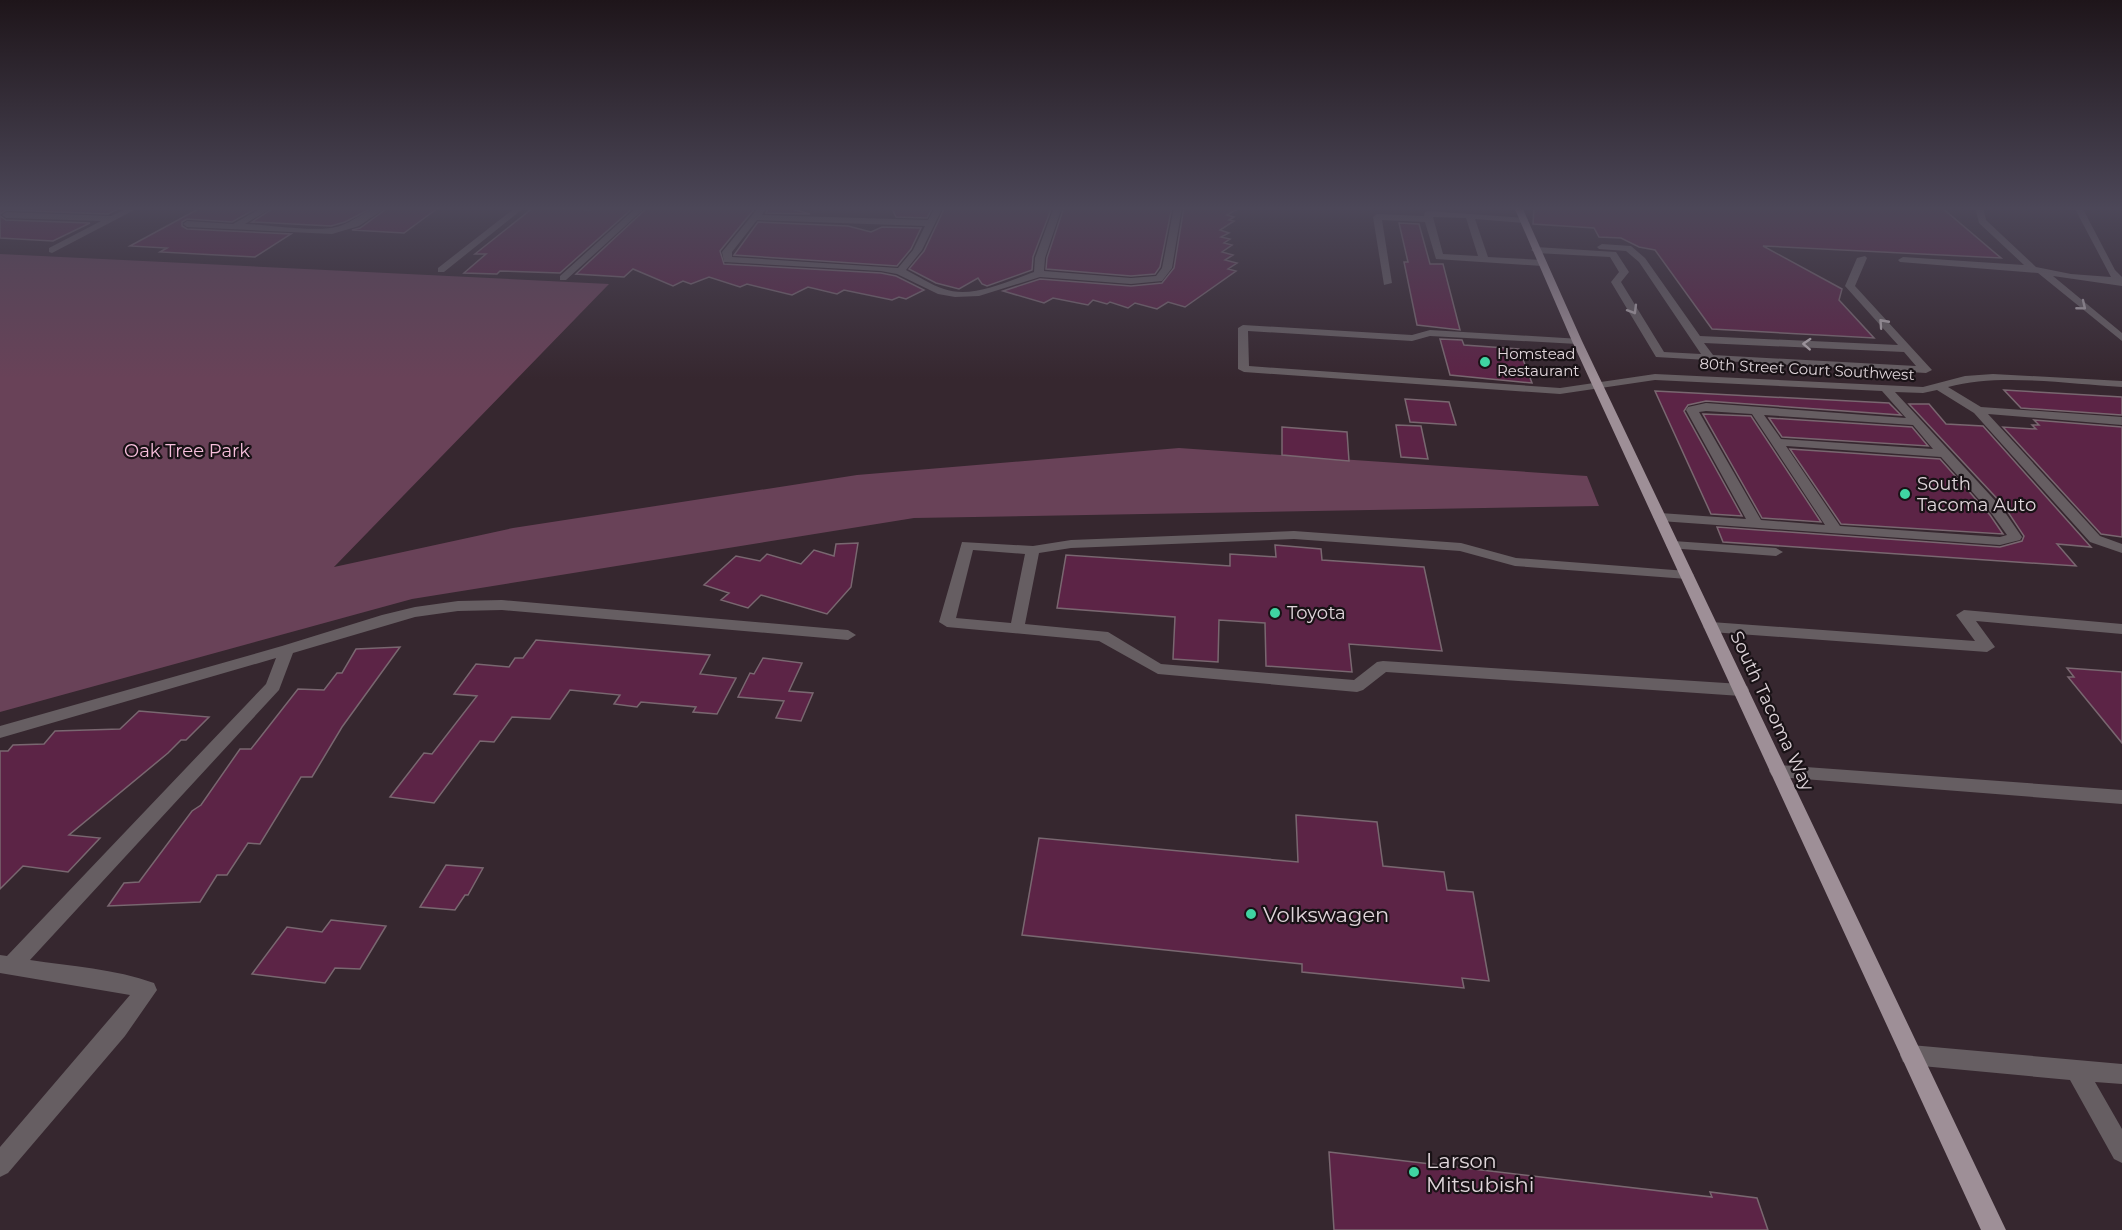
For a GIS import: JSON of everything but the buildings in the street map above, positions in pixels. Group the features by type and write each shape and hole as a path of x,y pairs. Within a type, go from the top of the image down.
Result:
{"main road":[{"name":"South Tacoma Way","path":"1543,264 1672,545 1994,1230"}],"street":[{"path":"441,270 448,264"},
{"path":"563,278 578,264"},
{"path":"812,264 900,271 942,292 955,294 979,293 1039,274 1131,281 1158,279 1163,276 1168,264"},
{"path":"900,271 907,264"},
{"path":"1039,274 1040,264"},
{"path":"1384,264 1387,283"},
{"path":"1619,264 1624,272 1616,282 1659,354 1926,370 1850,286 1859,264"},
{"path":"1645,264 1709,357"},
{"path":"1957,264 2038,271 2121,282"},
{"path":"2031,264 2122,338"},
{"path":"2108,264 2121,282"},
{"name":"80th Street Court Southwest","path":"1577,341 1430,333 1412,338 1243,328 1244,369 1560,391 1655,376 1923,390 1965,379 1993,377 2122,384"},
{"path":"1697,339 1907,349"},
{"path":"1810,363 1837,386"},
{"path":"1848,366 1854,387"},
{"path":"2034,380 2024,370 2122,376"},
{"path":"2073,373 2083,382"},
{"path":"1940,387 1978,410 2095,539 2122,549"},
{"path":"1660,517 2000,541 2015,537 1997,511 1886,389"},
{"path":"1756,524 1692,410 1706,407 1916,422"},
{"path":"1978,410 2122,421"},
{"path":"1756,411 1835,529"},
{"path":"1776,442 1943,453"},
{"path":"1687,575 1515,562 1461,547 1294,536 1071,544 1033,549 967,545 947,622 1103,636 1158,669 1357,686 1383,666 1740,690"},
{"path":"1672,545 1776,552"},
{"path":"1017,628 1033,549"},
{"path":"0,732 287,650 382,620 415,612 458,606 502,605 848,635"},
{"path":"1711,627 1987,647 1964,615 2122,628"},
{"path":"6,965 273,686 287,650"},
{"path":"1778,771 2122,797"},
{"path":"0,1166 117,1029 147,990 104,980 6,965"},
{"path":"1911,1056 2122,1074"},
{"path":"2076,1070 2122,1151"}],"green space":[{"name":"Oak Tree Park","path":"0,264 211,264 609,284 334,567 513,528 857,475 1179,448 1587,476 1599,506 914,518 412,599 0,712"}],"place":[{"name":"Homstead Restaurant","path":"1485,362"},
{"name":"South Tacoma Auto","path":"1905,494"},
{"name":"Toyota","path":"1275,613"},
{"name":"Volkswagen","path":"1251,914"},
{"name":"Larson Mitsubishi","path":"1414,1172"}]}
